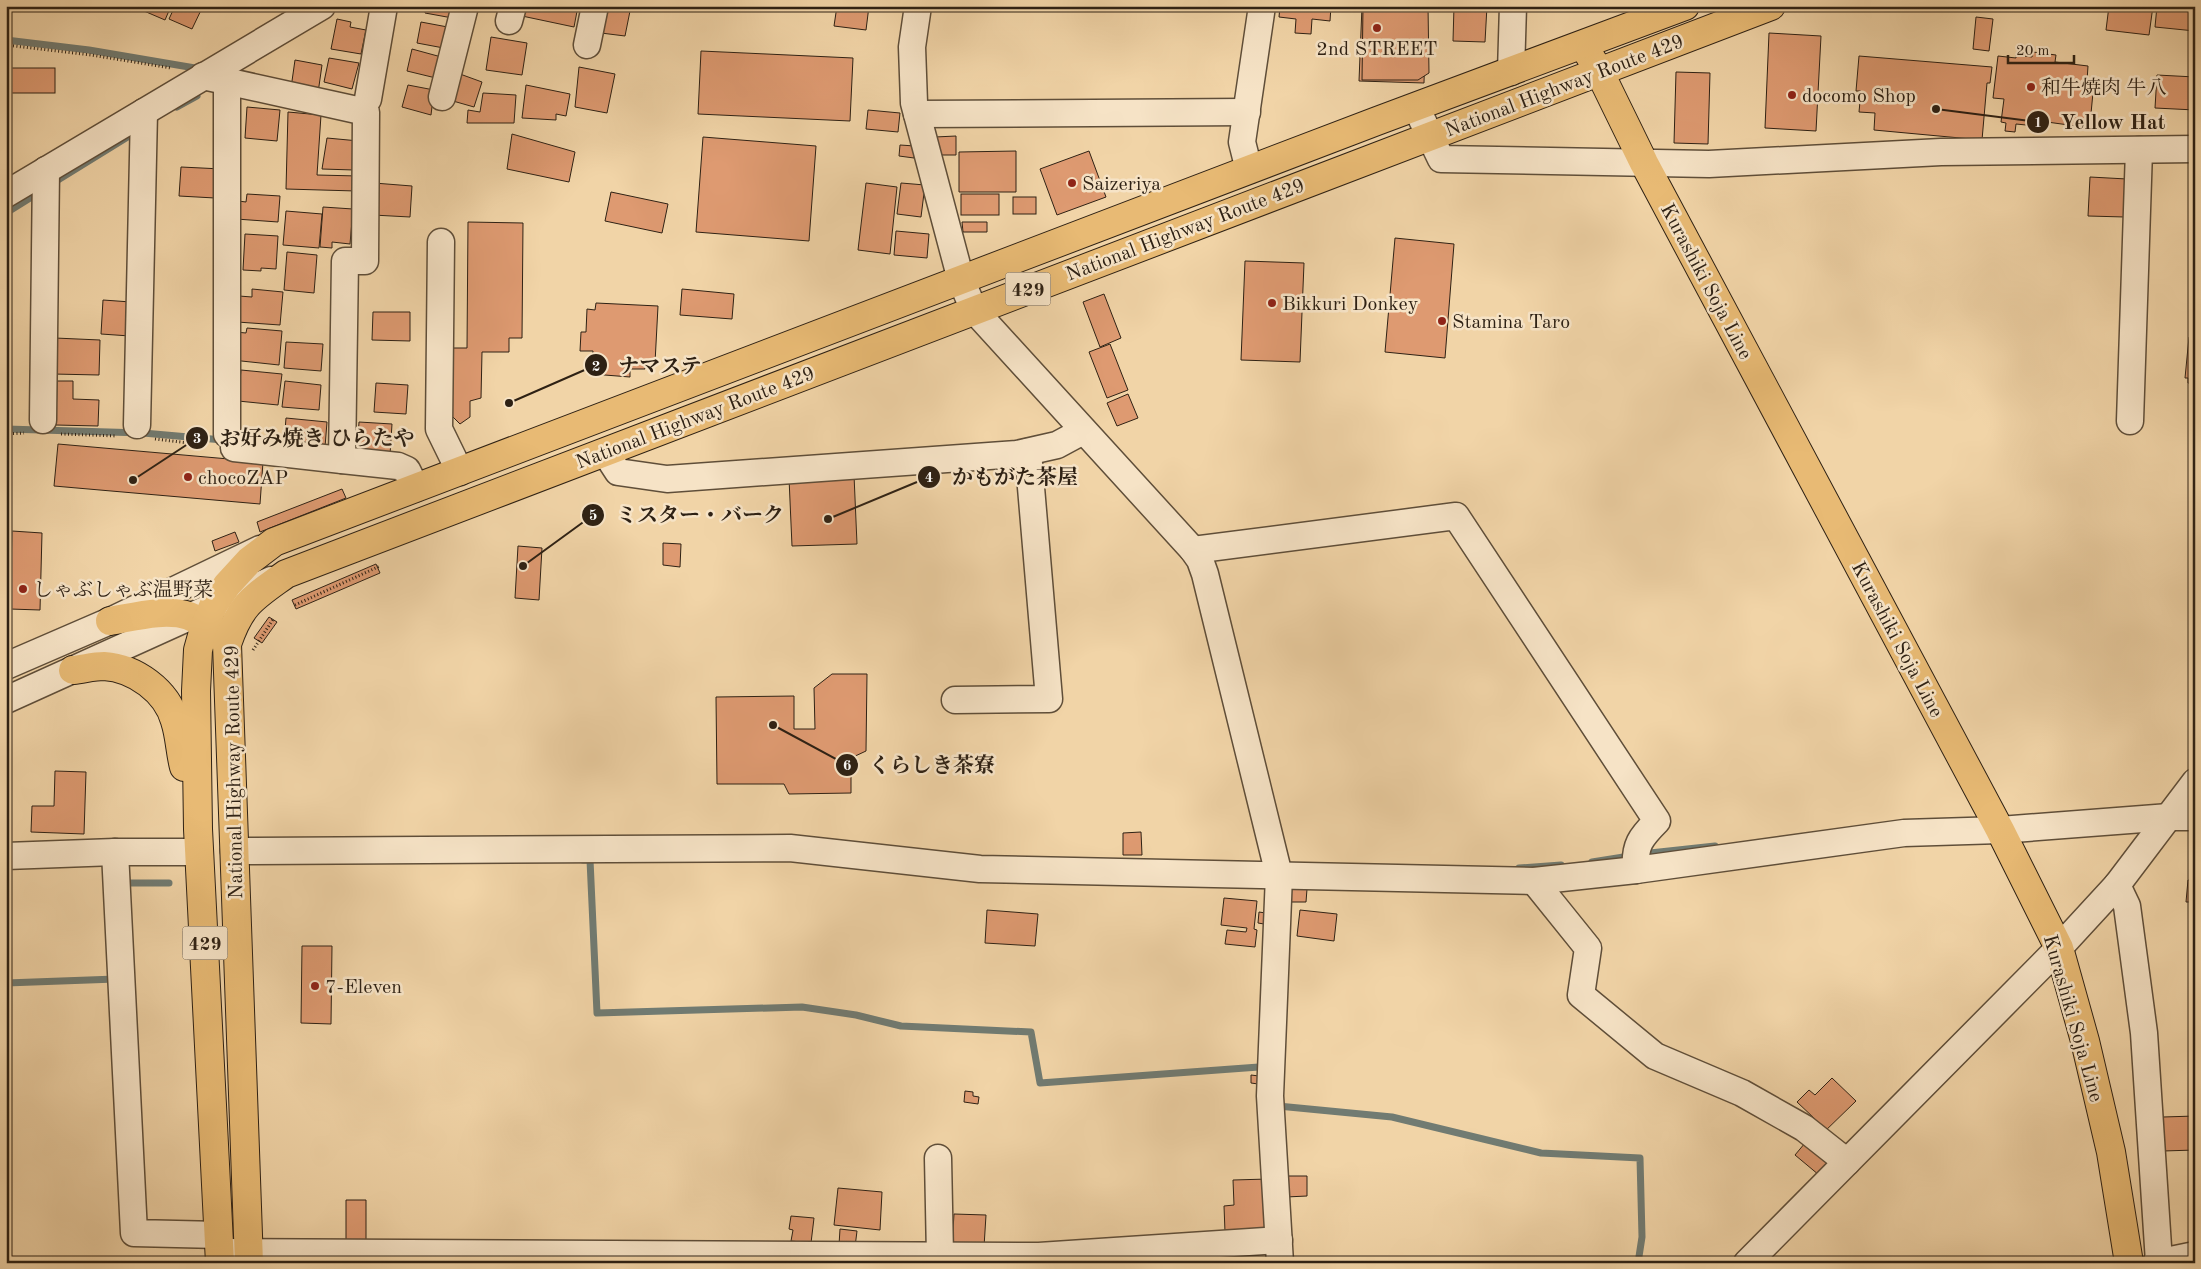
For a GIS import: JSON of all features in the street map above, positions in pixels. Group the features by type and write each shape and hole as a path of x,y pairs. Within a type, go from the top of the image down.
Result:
{"main road":[{"name":"National Highway Route 429","path":"219,1250 199,841 196,691 202,615 236,573 274,542 1249,170 1583,45 1645,14 1685,6"},
{"name":"National Highway Route 429","path":"249,1257 228,644 235,622 244,607 256,595 286,574 1771,6"},
{"name":"Kurashiki Soja Line","path":"1583,45 1599,71 1644,162 2000,830 2058,948 2085,1041 2111,1152 2129,1263"},
{"path":"110,620 153,614 202,615 228,644"},
{"path":"73,670 102,666 125,670 148,683 160,695 172,712 176,723 182,762 199,841"}],"street":[{"path":"6,194 144,112 215,79 322,6"},
{"path":"368,99 384,6"},
{"path":"442,97 465,6"},
{"path":"587,45 595,6"},
{"path":"115,852 134,1233 249,1257 1039,1256 1280,1251 1270,1096 1277,867 1205,574 1200,560 1193,550 974,310 961,280 914,103 912,47 918,6"},
{"path":"1249,170 1242,142 1262,6"},
{"path":"1511,72 1513,6"},
{"path":"215,79 231,441 342,460 398,466 407,470 416,488"},
{"path":"215,79 366,112 365,261 345,262 342,460"},
{"path":"1416,107 1441,159 1709,164 1941,152 2195,149"},
{"path":"137,425 144,112"},
{"path":"917,114 1246,112"},
{"path":"2130,421 2139,150"},
{"path":"43,420 46,170"},
{"path":"441,242 439,429 460,472"},
{"path":"605,452 618,472 667,479 1007,455 1057,445 1083,431"},
{"path":"955,700 1049,699 1028,452"},
{"path":"1193,550 1456,516 1658,820 1644,834 1637,845 1636,862"},
{"path":"6,666 110,620 274,542"},
{"path":"6,700 202,615 286,574"},
{"path":"1747,1263 2058,948 2117,885 2178,813 2195,782"},
{"path":"234,851 790,848 980,869 1277,867 1534,881 1636,862 1904,833 2000,830 2178,813"},
{"path":"6,856 115,852 199,841"},
{"path":"1534,881 1588,948 1581,995 1655,1056 1742,1093 1804,1128 1847,1162"},
{"path":"2117,885 2127,906 2144,1033 2158,1262 2195,1255"},
{"path":"938,1158 940,1256"}],"path":[{"path":"6,45 149,64 215,79"},
{"path":"295,605 382,566"},
{"path":"253,650 274,618"}],"building":[{"path":"146,6 171,6 165,20 144,11"},
{"path":"175,6 203,6 192,29 169,19"},
{"path":"426,6 460,6 458,19 425,13"},
{"path":"524,6 578,6 574,27 522,16"},
{"path":"607,6 631,6 625,36 601,33"},
{"path":"837,6 869,6 866,30 834,26"},
{"path":"1280,6 1331,6 1330,21 1312,19 1311,34 1295,33 1296,19 1279,17"},
{"path":"1362,6 1426,6 1424,83 1359,81"},
{"path":"1363,6 1428,6 1429,73 1418,80 1362,80"},
{"path":"1454,6 1487,6 1485,42 1453,41"},
{"path":"2109,6 2153,6 2149,35 2106,30"},
{"path":"2157,6 2195,6 2195,31 2155,27"},
{"path":"1976,17 1993,19 1989,51 1973,49"},
{"path":"337,19 351,22 350,27 366,30 361,54 331,49"},
{"path":"421,22 453,28 449,49 417,43"},
{"path":"1769,33 1821,36 1816,131 1765,128"},
{"path":"491,37 527,43 522,75 486,70"},
{"path":"412,49 445,58 440,79 407,71"},
{"path":"701,51 853,58 850,121 698,114"},
{"path":"2033,52 2056,55 2055,62 2088,66 2087,81 2094,82 2090,124 2076,122 2076,126 2047,122 2046,127 2016,124 2015,132 2005,131 2006,123 2001,122 2004,99 1993,98 1998,56 2016,58 2016,55 2032,57"},
{"path":"1859,56 1992,67 1990,83 1987,83 1982,140 1874,130 1875,113 1859,112 1861,91 1856,91"},
{"path":"329,58 359,63 352,89 324,82"},
{"path":"295,60 322,65 318,93 291,88"},
{"path":"579,67 615,74 607,113 575,107"},
{"path":"6,68 55,68 55,93 6,93"},
{"path":"1676,72 1710,73 1708,144 1674,143"},
{"path":"460,74 482,82 474,107 453,101"},
{"path":"2157,75 2195,77 2195,110 2155,108"},
{"path":"408,85 434,90 431,115 402,107"},
{"path":"526,85 570,94 566,116 556,114 556,120 522,118"},
{"path":"483,93 516,95 514,123 467,123 468,110 480,112"},
{"path":"247,107 280,110 277,141 245,138"},
{"path":"868,110 900,113 898,132 866,129"},
{"path":"288,112 321,115 317,175 358,176 356,191 286,189"},
{"path":"512,134 575,152 569,182 507,169"},
{"path":"956,136 956,155 935,155 935,137"},
{"path":"703,137 816,146 809,241 696,232"},
{"path":"327,138 359,141 354,170 322,169"},
{"path":"900,145 915,146 914,158 899,156"},
{"path":"1016,151 1016,192 959,192 959,152"},
{"path":"1089,151 1106,197 1057,215 1040,169"},
{"path":"181,167 222,169 215,198 179,196"},
{"path":"2090,177 2127,179 2125,217 2088,216"},
{"path":"374,183 412,186 410,217 373,215"},
{"path":"866,183 897,187 890,254 858,250"},
{"path":"901,183 925,185 921,217 897,214"},
{"path":"611,192 668,204 662,233 605,221"},
{"path":"247,194 280,196 278,222 236,219 238,201 246,202"},
{"path":"961,194 999,194 999,215 961,215"},
{"path":"1013,197 1036,197 1036,214 1013,214"},
{"path":"323,207 353,209 350,244 332,242 332,248 320,247"},
{"path":"286,211 322,214 319,248 283,245"},
{"path":"468,222 523,223 522,338 509,338 509,352 482,352 481,398 470,401 470,417 460,424 451,415 452,348 467,348"},
{"path":"962,222 987,222 987,232 963,232"},
{"path":"896,231 929,234 927,258 894,255"},
{"path":"245,234 278,236 276,269 261,268 261,271 243,270"},
{"path":"1395,238 1454,244 1445,358 1385,352"},
{"path":"287,252 317,255 314,293 284,290"},
{"path":"1245,261 1304,263 1300,362 1241,360"},
{"path":"252,289 283,292 280,325 237,322 239,296 252,297"},
{"path":"682,289 734,294 732,319 680,315"},
{"path":"1104,294 1121,338 1100,347 1083,302"},
{"path":"103,300 131,302 130,336 101,334"},
{"path":"596,303 658,306 655,363 645,362 645,369 630,369 630,377 592,374 593,351 580,351 581,332 586,332 587,309 595,310"},
{"path":"373,312 410,312 410,341 372,340"},
{"path":"2195,324 2195,384 2188,383 2188,378 2185,378 2189,337 2193,338"},
{"path":"247,328 282,331 279,365 232,360 235,332 246,333"},
{"path":"55,338 100,340 99,375 53,374"},
{"path":"286,342 323,344 321,371 284,368"},
{"path":"1110,344 1128,390 1107,398 1089,352"},
{"path":"241,370 282,374 278,405 238,401"},
{"path":"57,381 73,381 73,399 99,400 98,426 56,425"},
{"path":"285,381 321,385 319,410 282,407"},
{"path":"376,383 408,385 406,414 374,412"},
{"path":"1128,394 1138,418 1117,426 1107,403"},
{"path":"286,418 327,422 325,447 284,443"},
{"path":"359,422 392,424 390,455 357,452"},
{"path":"58,444 263,462 260,504 54,486"},
{"path":"854,475 857,544 792,546 789,478"},
{"path":"342,489 346,498 260,532 257,522"},
{"path":"12,531 42,533 40,610 10,609"},
{"path":"235,532 239,542 215,551 212,541"},
{"path":"663,543 681,544 680,567 663,565"},
{"path":"518,546 542,548 539,600 515,598"},
{"path":"376,564 380,573 296,609 292,600"},
{"path":"269,617 277,622 262,643 254,638"},
{"path":"832,674 867,674 866,751 851,758 851,793 789,794 784,784 717,784 716,697 794,696 794,729 815,729 814,688"},
{"path":"55,771 86,772 84,834 31,832 32,806 54,806"},
{"path":"1141,832 1142,855 1123,855 1123,833"},
{"path":"2188,880 2195,881 2195,902 2186,902"},
{"path":"1290,887 1307,889 1306,902 1289,902"},
{"path":"1224,898 1257,901 1254,929 1257,930 1255,947 1225,944 1227,930 1246,932 1247,928 1221,925"},
{"path":"987,910 1038,914 1035,946 985,943"},
{"path":"1300,910 1337,914 1334,941 1297,936"},
{"path":"1259,912 1272,914 1270,925 1258,923"},
{"path":"302,946 332,946 331,1024 301,1023"},
{"path":"1251,1075 1259,1076 1258,1084 1251,1083"},
{"path":"1832,1078 1856,1101 1821,1135 1810,1124 1815,1119 1797,1102 1809,1090 1815,1095"},
{"path":"965,1091 973,1092 973,1096 979,1097 978,1104 964,1102"},
{"path":"2195,1116 2195,1150 2163,1151 2163,1117"},
{"path":"1810,1137 1834,1157 1819,1175 1795,1155"},
{"path":"1285,1176 1307,1176 1307,1196 1286,1197"},
{"path":"1268,1179 1270,1231 1225,1232 1224,1206 1234,1205 1233,1180"},
{"path":"838,1188 882,1192 880,1230 834,1225"},
{"path":"346,1200 366,1200 366,1244 346,1243"},
{"path":"954,1214 986,1215 984,1247 952,1245"},
{"path":"791,1216 814,1218 811,1243 791,1241 793,1230 789,1229"},
{"path":"840,1229 857,1231 855,1247 839,1245"}],"waterway":[{"path":"6,40 89,50 195,68"},
{"path":"177,107 197,96"},
{"path":"53,183 134,133"},
{"path":"6,213 38,193"},
{"path":"6,429 143,433 223,440"},
{"path":"1641,854 1715,846"},
{"path":"1592,862 1630,856"},
{"path":"583,860 590,860 597,1013 802,1007 856,1015 901,1026 1031,1032 1040,1083 1259,1067"},
{"path":"1519,868 1561,865"},
{"path":"122,883 169,883"},
{"path":"6,983 116,979"},
{"path":"1278,1106 1392,1117 1541,1153 1640,1158 1642,1237 1638,1263"}],"place":[{"name":"2nd STREET","path":"1377,28"},
{"name":"和牛焼肉 牛八","path":"2031,87"},
{"name":"docomo Shop","path":"1792,95"},
{"name":"Yellow Hat","path":"1936,109"},
{"name":"Saizeriya","path":"1072,183"},
{"name":"Bikkuri Donkey","path":"1272,303"},
{"name":"Stamina Taro","path":"1442,321"},
{"name":"ナマステ","path":"509,403"},
{"name":"chocoZAP","path":"188,477"},
{"name":"お好み焼き ひらたや","path":"133,480"},
{"name":"かもがた茶屋","path":"828,519"},
{"name":"ミスター・バーク","path":"523,566"},
{"name":"しゃぶしゃぶ温野菜","path":"23,589"},
{"name":"くらしき茶寮","path":"773,725"},
{"name":"7-Eleven","path":"315,986"}]}
